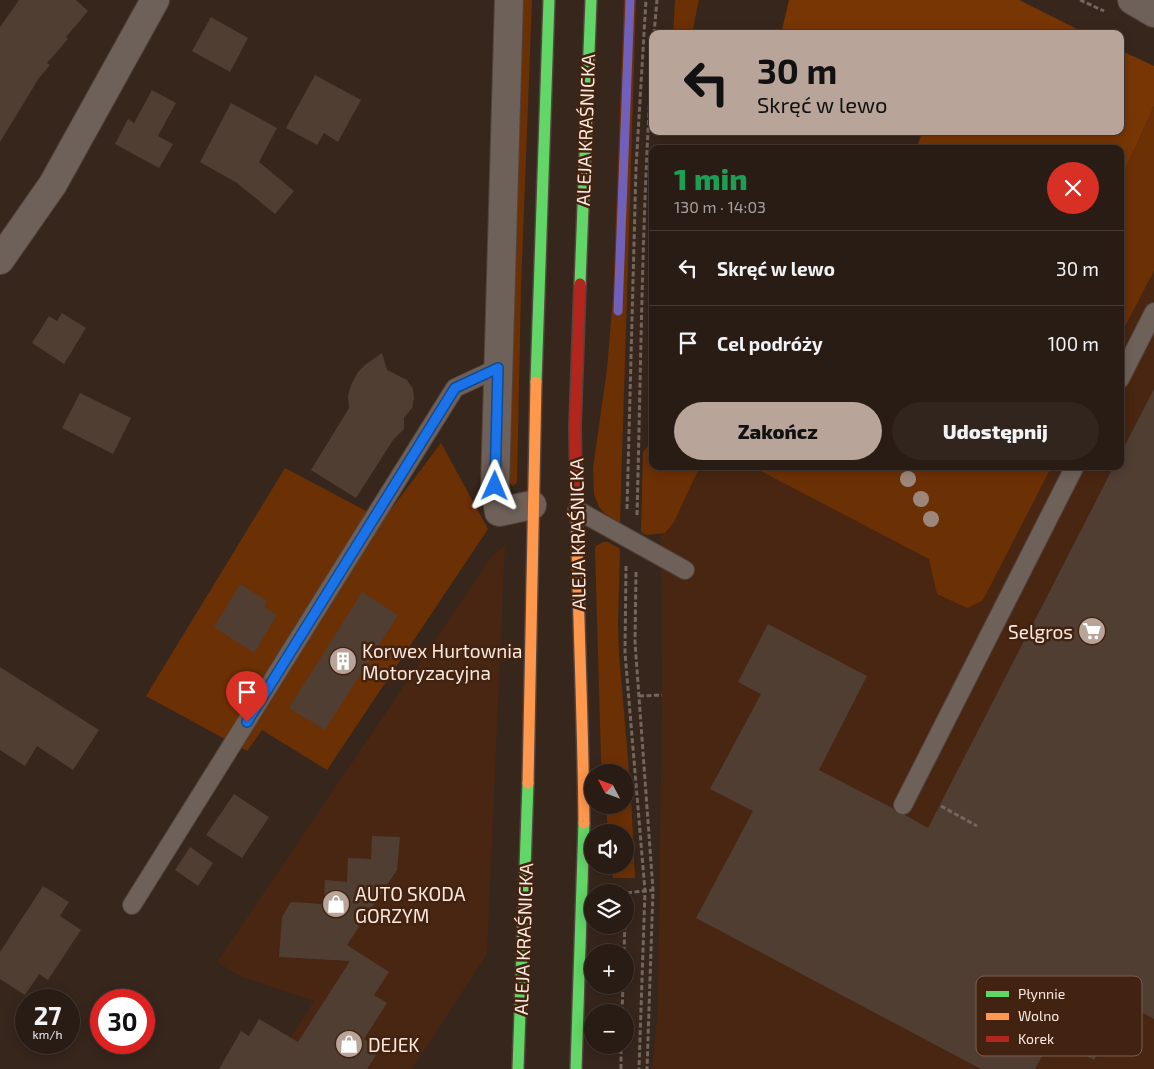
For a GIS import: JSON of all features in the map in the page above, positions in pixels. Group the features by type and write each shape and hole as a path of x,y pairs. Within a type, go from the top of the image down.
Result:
{"main road":[{"name":"ALEJA KRAŚNICKA","path":"518,1069 529,752 532,505 549,0"},
{"name":"ALEJA KRAŚNICKA","path":"576,1069 584,844 583,712 575,428 585,115 592,0"}],"street":[{"path":"0,260 52,184 155,0"},
{"path":"509,0 495,486 499,512 532,505"}],"lane":[{"path":"1124,371 1154,312"},
{"path":"132,905 455,388 498,368"},
{"path":"903,805 1073,470"},
{"path":"577,510 685,570"}],"path":[{"path":"639,1069 645,890 625,653 626,537 636,168 646,0"},
{"path":"654,30 657,0"},
{"path":"639,696 662,695"},
{"path":"941,806 977,826"},
{"path":"624,944 626,893 653,890"},
{"path":"621,1069 622,1054"}],"shaded area":[{"path":"520,0 532,0 521,288 517,482 513,486 509,483"},
{"path":"624,0 636,0 620,523 604,513 599,507 594,494 593,468 607,369 613,297"},
{"path":"675,0 699,0 693,30 673,30"},
{"path":"789,0 1019,0 1079,30 782,30"},
{"path":"1124,52 1154,66 1154,106 1124,172 1124,145 918,145 921,135 1124,135"},
{"path":"1154,106 1154,271 1124,328 1124,172"},
{"path":"1154,271 1154,1069 652,1069 658,1009 662,695 660,470 943,470 995,576 1050,470 1124,470 1124,328"},
{"path":"441,443 488,529 327,770 262,730 247,751 146,696 285,468 383,520"},
{"path":"649,445 649,470 698,470 674,522 665,533 646,535 641,532 643,452"},
{"path":"759,470 1050,470 982,601 967,608 937,594 929,559"},
{"path":"603,542 608,542 620,549 619,653 628,764 601,764 596,546"},
{"path":"505,545 487,954 412,1069 270,1069 314,1001 240,976 217,962 492,556"},
{"path":"607,814 632,814 632,824 607,824"},
{"path":"634,857 635,878 613,878 612,874 634,874"}],"building":[{"path":"19,0 76,0 88,11 66,37 68,39 47,63 50,65 39,78 0,142 0,27"},
{"path":"211,17 248,38 230,72 192,51"},
{"path":"315,75 361,100 338,142 324,133 317,145 286,128"},
{"path":"152,90 176,103 158,136 173,144 159,168 115,144 128,119 134,123"},
{"path":"231,103 277,128 259,162 294,191 275,214 237,183 200,162"},
{"path":"62,313 86,328 64,364 32,343 49,316 57,321"},
{"path":"382,353 387,370 407,380 413,389 414,398 412,408 404,418 404,429 393,440 356,498 311,470 349,408 348,396 358,372"},
{"path":"1154,389 1154,1019 1142,1013 1142,976 976,976 976,1056 1042,1056 1035,1069 981,1069 696,918 753,811 710,789 761,694 738,682 768,624 867,676 819,770 894,809 898,814 905,815 928,828 1112,470 1124,470 1124,447"},
{"path":"80,393 131,418 113,454 62,428"},
{"path":"240,584 267,601 264,607 277,615 254,653 214,627"},
{"name":"Korwex Hurtownia Motoryzacyjna","path":"362,592 398,615 325,730 289,708"},
{"path":"0,667 99,730 73,770 37,746 25,766 0,750"},
{"path":"234,794 269,817 242,858 206,835"},
{"path":"372,836 400,837 397,870 347,945 389,972 374,995 387,1003 364,1039 380,1049 367,1069 219,1069 241,1031 249,1036 259,1019 298,1042 350,961 279,957 282,917 291,902 324,904 325,880 347,882 348,858 371,859"},
{"path":"190,847 213,863 198,886 175,870"},
{"path":"43,886 69,902 60,916 81,930 48,980 39,974 29,989 16,989 0,979 0,952"},
{"path":"1086,1056 1096,1056 1094,1060"}],"waterway":[{"path":"618,311 630,0"}],"traffic: fast":[{"path":"536,382 549,0"},
{"path":"580,284 591,0"},
{"path":"518,1069 528,783"},
{"path":"576,1069 584,823"}],"traffic: slow":[{"path":"528,783 536,382"},
{"path":"576,483 584,823"}],"traffic: jam":[{"path":"576,483 575,427 580,284"}],"place":[{"name":"Selgros","path":"1092,631"},
{"name":"Korwex Hurtownia Motoryzacyjna","path":"343,661"},
{"name":"AUTO SKODA GORZYM","path":"336,904"},
{"name":"DEJEK","path":"349,1044"}],"route":[{"path":"247,722 455,388 498,368 495,486"}]}
